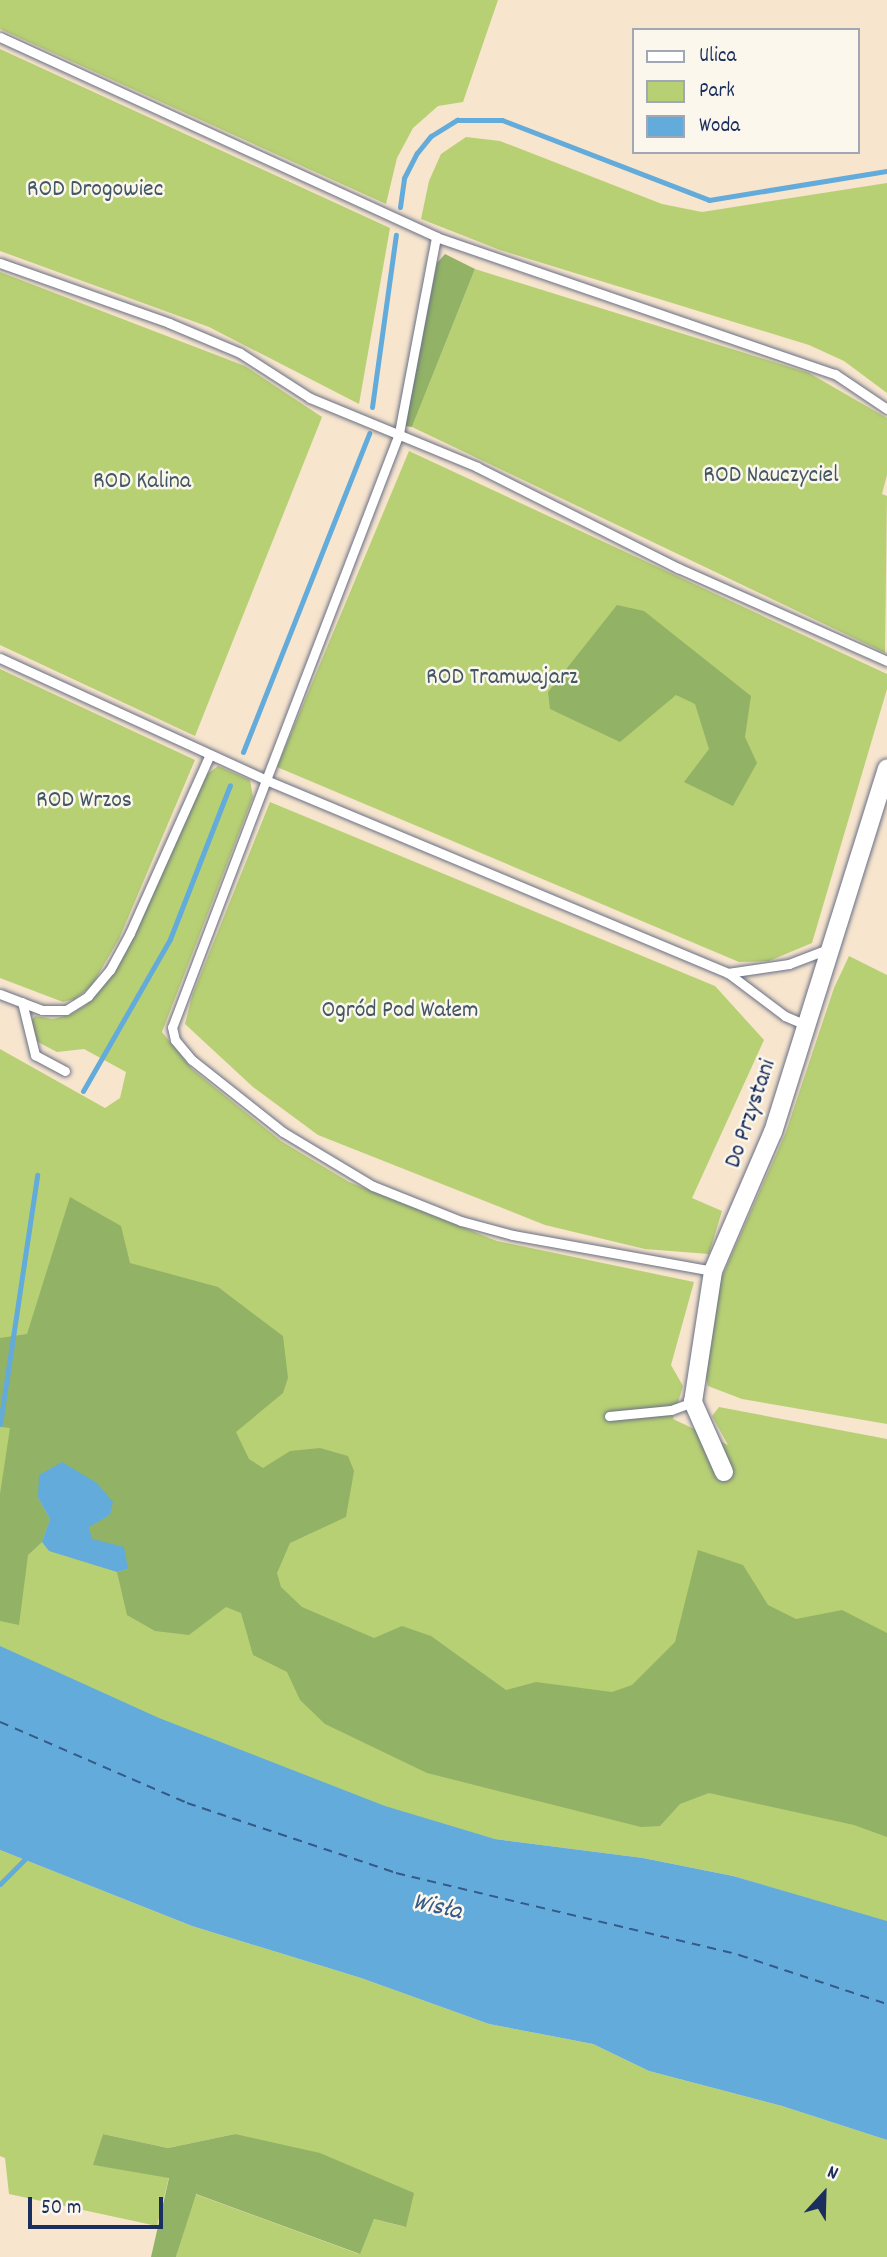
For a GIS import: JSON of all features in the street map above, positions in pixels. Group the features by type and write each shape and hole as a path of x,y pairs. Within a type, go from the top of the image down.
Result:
{"street":[{"name":"Do Przystani","path":"693,1402 713,1271 751,1191 834,947 887,768"},
{"path":"693,1402 724,1472"}],"lane":[{"path":"0,37 436,237 835,374 887,409"},
{"path":"436,237 399,433 172,1027 175,1040 192,1060 283,1132 373,1186 461,1221 513,1234 713,1271"},
{"path":"0,264 169,323 240,353 310,398 399,433 678,568 887,661"},
{"path":"0,658 209,756 728,973 785,1016 808,1026"},
{"path":"0,994 42,1010 66,1010 88,996 110,970 209,756"},
{"path":"728,973 789,964 834,947"},
{"path":"22,1002 35,1055 65,1072"},
{"path":"609,1416 671,1410 693,1402"}],"green space":[{"path":"0,0 498,0 463,102 438,106 413,128 397,158 386,204 0,29"},
{"name":"ROD Drogowiec","path":"0,49 390,228 359,404 209,327 0,251"},
{"path":"466,137 500,141 662,204 702,212 887,183 887,393 844,361 809,345 500,250 421,219 429,181 441,154"},
{"path":"445,254 475,269 412,427 405,426 437,263"},
{"name":"ROD Nauczyciel","path":"475,269 809,373 887,418 887,475 882,494 887,496 885,653 412,427"},
{"name":"ROD Kalina","path":"0,272 245,366 322,417 195,736 0,645"},
{"name":"ROD Tramwajarz","path":"409,451 887,674 887,689 812,943 769,961 739,962 277,767"},
{"path":"617,605 644,611 751,696 745,737 757,763 733,806 684,782 709,749 695,704 676,695 620,742 550,709 548,692"},
{"name":"ROD Wrzos","path":"0,669 195,760 119,939 92,985 75,999 63,1002 0,978"},
{"path":"218,766 250,780 253,797 162,1032 192,1069 281,1141 349,1182 497,1241 694,1282 671,1365 683,1386 673,1419 728,1445 712,1416 719,1407 887,1439 887,1922 733,1876 643,1858 495,1839 404,1814 173,1729 0,1655 0,1049 105,1108 120,1098 126,1072 84,1049 57,1052 36,1041 31,1021 35,1016 53,1019 72,1014 87,1004 127,951 202,778"},
{"name":"Ogród Pod Wałem","path":"270,802 715,986 764,1040 692,1198 722,1211 709,1254 645,1249 545,1225 318,1135 253,1087 185,1024 192,996"},
{"path":"849,956 887,975 887,1424 742,1399 708,1386 705,1372 720,1281 786,1132 834,988"},
{"path":"70,1197 121,1226 130,1263 218,1287 283,1336 288,1378 283,1393 236,1432 249,1459 263,1468 290,1451 320,1448 348,1456 354,1471 346,1517 290,1543 277,1573 281,1587 302,1607 374,1638 402,1626 431,1636 506,1690 536,1682 612,1692 632,1685 675,1642 698,1550 743,1565 768,1605 796,1619 842,1610 887,1633 887,1837 854,1825 709,1793 680,1804 660,1826 641,1827 427,1773 325,1724 300,1700 287,1672 253,1655 241,1613 226,1607 189,1635 155,1631 127,1615 117,1572 128,1569 91,1539 88,1526 110,1515 38,1498 50,1519 42,1542 28,1555 19,1625 0,1621 0,1494 10,1428 0,1427 0,1338 27,1334"},
{"path":"0,1850 192,1926 361,1978 489,2024 593,2044 649,2071 782,2106 887,2140 887,2257 176,2257 195,2194 359,2254 374,2219 405,2227 235,2134 168,2148 103,2134 94,2165 169,2177 157,2226 9,2194 5,2158 0,2156"},
{"path":"103,2134 168,2148 235,2134 320,2153 414,2193 406,2227 374,2219 360,2254 196,2194 176,2257 151,2257 169,2178 93,2165"}],"water":[{"path":"62,1462 97,1483 113,1502 110,1515 89,1527 92,1539 124,1547 128,1569 117,1572 49,1551 42,1542 50,1519 38,1498 39,1475"},
{"name":"Wisła","path":"0,1646 159,1718 385,1806 495,1839 643,1858 733,1876 887,1921 887,2140 782,2106 649,2071 593,2044 489,2024 361,1978 192,1926 0,1850"}],"waterway":[{"path":"400,207 404,178 417,153 431,136 457,120 502,120 709,200 887,171"},
{"path":"372,407 396,235"},
{"path":"243,752 369,433"},
{"path":"83,1091 170,939 230,785"},
{"path":"0,1424 37,1175"},
{"path":"0,1884 30,1854"}],"ferry route":[{"path":"0,1722 187,1803 396,1873 739,1955 887,2004"}]}
